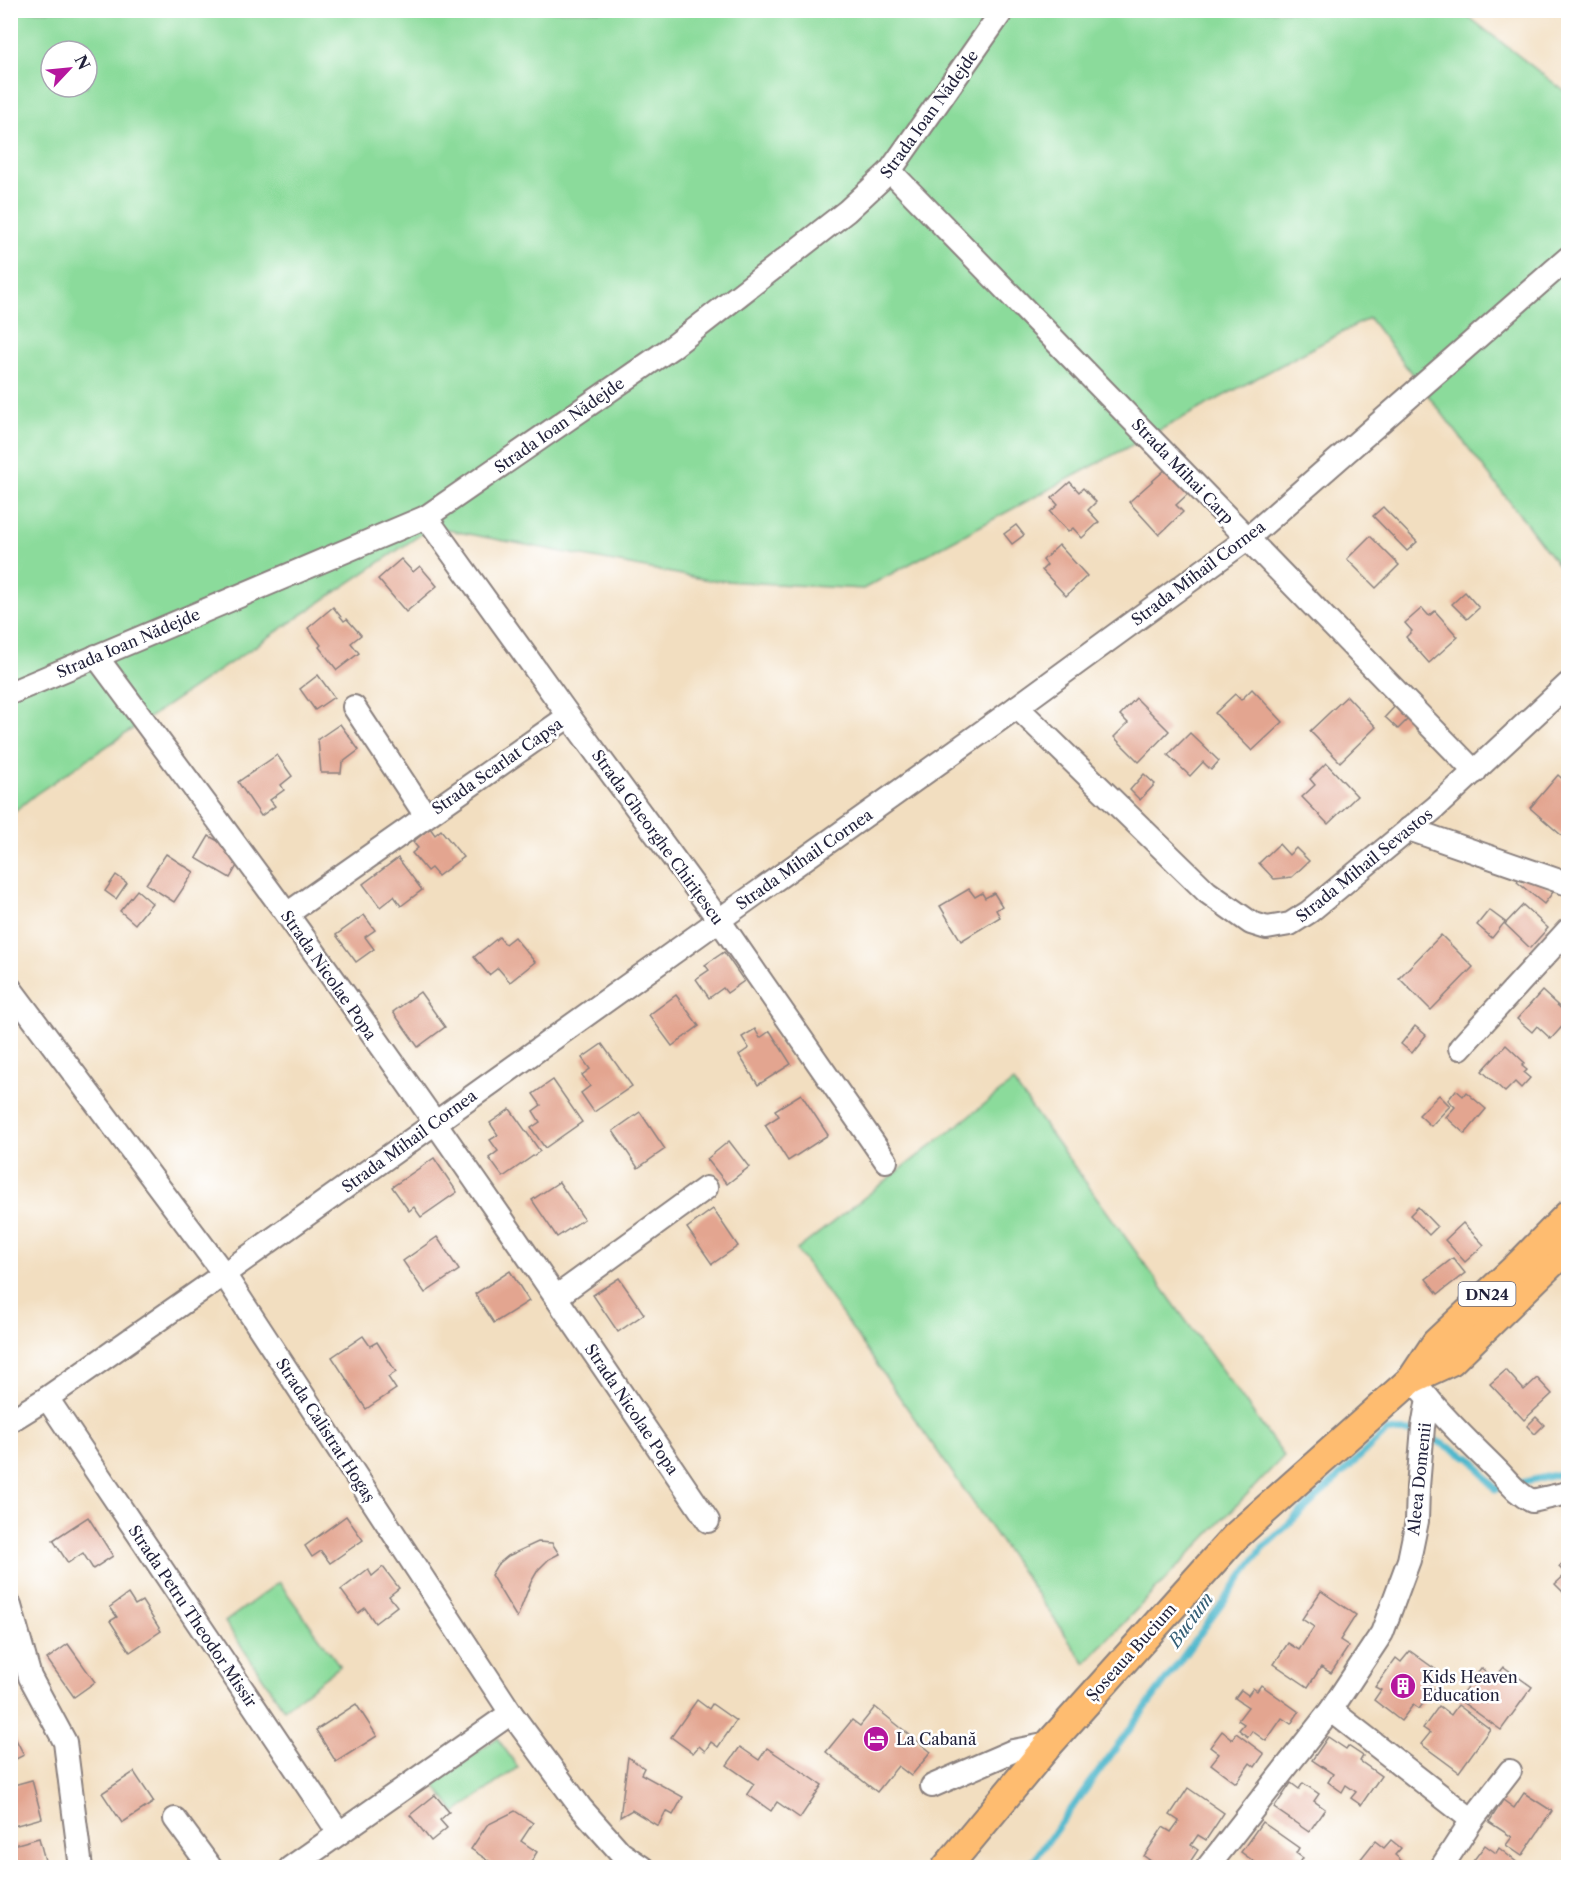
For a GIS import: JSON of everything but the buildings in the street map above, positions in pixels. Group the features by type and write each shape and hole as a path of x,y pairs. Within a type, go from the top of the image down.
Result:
{"main road":[{"name":"Șoseaua Bucium","path":"1420,1388 1436,1343 1569,1215"},
{"name":"Șoseaua Bucium","path":"946,1868 1049,1744 1235,1537 1420,1388 1569,1247"}],"street":[{"name":"Strada Ioan Nădejde","path":"10,693 426,517 671,348 847,211 890,171 1003,10"},
{"name":"Strada Mihai Carp","path":"890,171 1475,772"},
{"name":"Strada Mihail Cornea","path":"10,1421 47,1398 224,1274 1017,707 1248,538 1569,258"},
{"name":"Strada Gheorghe Chirițescu","path":"426,517 719,920 886,1161"},
{"name":"Strada Nicolae Popa","path":"96,656 287,914 435,1122 708,1521"},
{"name":"Strada Mihail Sevastos","path":"1017,707 1208,892 1251,923 1267,928 1290,924 1309,912 1475,772 1569,684"},
{"name":"Strada Scarlat Capșa","path":"354,707 426,816"},
{"name":"Strada Scarlat Capșa","path":"287,914 569,716"},
{"path":"1409,829 1569,884"},
{"path":"1460,1048 1569,930"},
{"name":"Strada Calistrat Hogaș","path":"10,988 224,1274 511,1713 616,1860 643,1868"},
{"path":"556,1298 706,1188"},
{"path":"1420,1388 1444,1418 1520,1495 1532,1501 1569,1493"},
{"name":"Aleea Domenii","path":"1207,1868 1331,1710 1382,1633 1409,1560 1417,1521 1423,1427 1420,1388"},
{"name":"Strada Petru Theodor Missir","path":"47,1398 339,1833"},
{"path":"10,1606 30,1677 65,1742 81,1868"},
{"path":"1331,1710 1472,1820"},
{"path":"290,1868 511,1713"},
{"path":"932,1786 1013,1751 1049,1744"},
{"path":"1441,1868 1472,1820 1510,1771"},
{"path":"175,1819 211,1868"}],"green space":[{"path":"11,11 1461,11 1568,94 1568,578 1369,318 863,589 708,580 432,527 36,794 11,814"},
{"path":"1013,1082 1284,1456 1085,1663 797,1250"},
{"path":"279,1582 340,1666 284,1709 225,1622"},
{"path":"497,1738 518,1767 455,1813 434,1784"}],"waterway":[{"name":"Bucium","path":"1028,1868 1262,1549 1387,1431 1411,1432"},
{"name":"Bucium","path":"1431,1438 1472,1459 1495,1489 1505,1487"},
{"name":"Bucium","path":"1516,1484 1568,1472"}],"place":[{"name":"Kids Heaven Education","path":"1403,1686"},
{"name":"La Cabană","path":"876,1739"}]}
